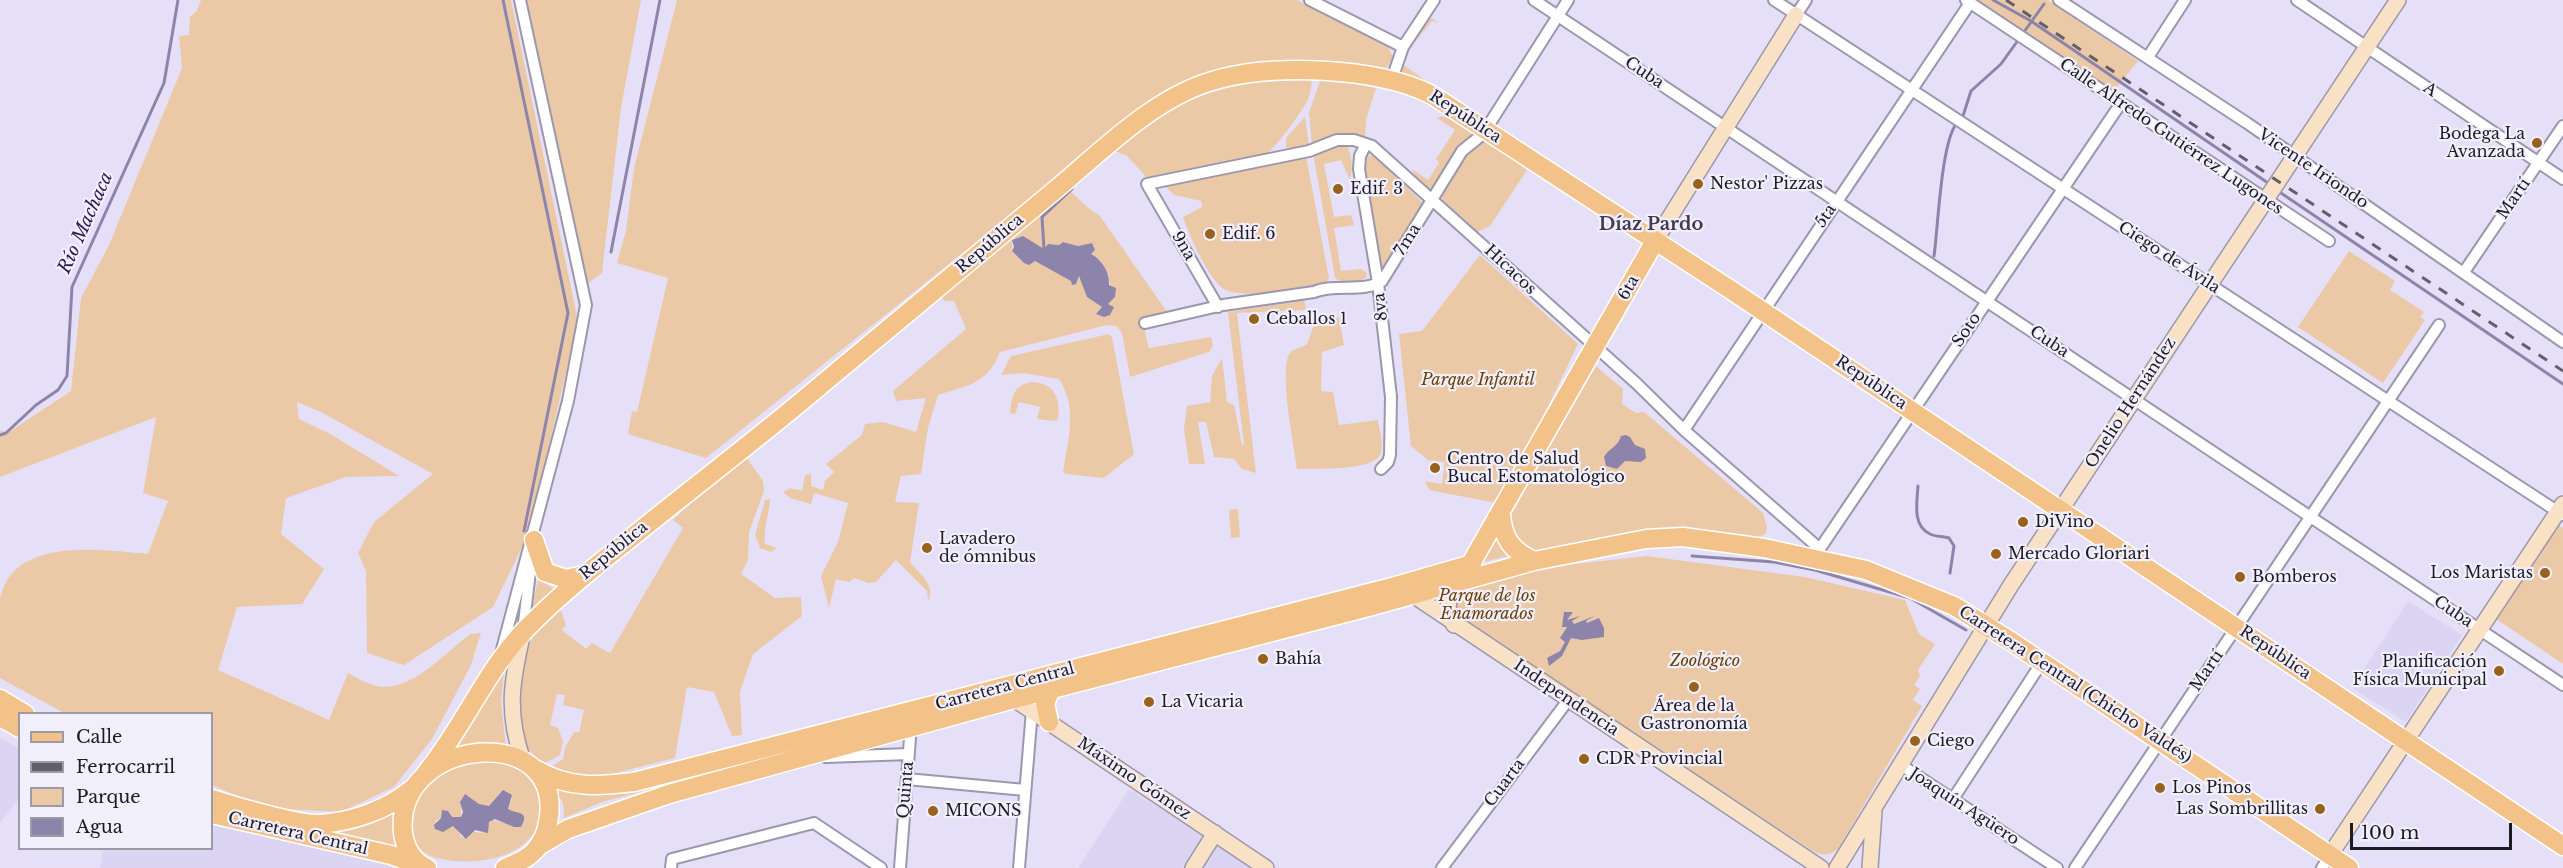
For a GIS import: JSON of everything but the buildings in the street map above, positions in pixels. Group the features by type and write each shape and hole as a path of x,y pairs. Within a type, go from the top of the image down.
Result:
{"main road":[{"name":"República","path":"426,773 441,755 499,662 523,631 585,574 828,380 1103,150 1161,105 1210,81 1264,72 1315,71 1392,79 1432,95 1762,311 2563,846"},
{"name":"6ta","path":"1460,581 1501,515 1655,241"},
{"path":"1501,515 1502,533 1508,542 1520,554 1534,561"},
{"name":"Carretera Central (Chicho Valdés)","path":"1460,581 1534,561 1646,539 1683,537 1817,553 1917,588 1986,625 2160,740 2326,862 2349,868"},
{"path":"534,540 542,569 552,576 566,579 585,574"},
{"name":"Carretera Central","path":"1012,692 1051,690 1411,589 1472,564"},
{"name":"Carretera Central","path":"537,770 572,784 593,787 634,782 912,720 1411,589 1460,581"},
{"path":"1050,722 1045,703 1051,690"},
{"path":"0,699 22,712"},
{"path":"0,717 18,727"},
{"name":"Carretera Central","path":"542,844 568,829 617,810 802,758 912,720"},
{"path":"426,773 456,756 475,752 508,754 522,758 537,770 549,793 550,804 550,814 542,844 522,864 504,868"},
{"name":"Carretera Central","path":"213,799 317,824 347,820 393,805 426,773"},
{"path":"412,789 403,829 408,850 422,867"},
{"name":"Carretera Central","path":"213,814 422,867"}],"street":[{"path":"499,662 519,583 534,540 568,401 586,305 520,0"},
{"path":"1310,0 1403,47"},
{"path":"1392,79 1403,47 1434,0"},
{"name":"Cuba","path":"1534,0 2563,684"},
{"name":"7ma","path":"1378,283 1401,253 1462,151 1480,138 1568,0"},
{"name":"Ciego de Ávila","path":"1774,0 2561,511"},
{"name":"6ta","path":"1655,241 1724,127 1806,0"},
{"name":"Vicente Iriondo","path":"2059,0 2148,57 2563,342"},
{"path":"2148,57 2185,0"},
{"name":"A","path":"2297,0 2563,179"},
{"name":"Onelio Hernández","path":"1837,868 1986,625 2060,510 2398,0"},
{"name":"Calle Alfredo Gutiérrez Lugones","path":"1968,2 2121,102 2270,193 2329,242"},
{"name":"5ta","path":"1684,430 1968,2"},
{"name":"Soto","path":"1817,553 2121,102"},
{"name":"Martí","path":"2464,272 2563,126"},
{"name":"Hicacos","path":"1147,184 1309,151 1337,140 1366,144 1378,151 1596,347 1817,553"},
{"name":"8va","path":"1366,144 1359,156 1359,169 1378,283 1392,437 1389,462 1381,469"},
{"name":"9na","path":"1147,184 1218,307"},
{"path":"1145,323 1218,307 1314,292 1328,287 1378,283"},
{"name":"Martí","path":"2075,868 2439,325"},
{"path":"2326,862 2561,511"},
{"path":"522,758 512,728 512,692 523,631 534,540"},
{"path":"1454,625 1449,616 1448,604 1452,591 1460,581"},
{"name":"Independencia","path":"1411,589 1454,625 1821,868"},
{"path":"1953,799 2042,662"},
{"name":"Máximo Gómez","path":"1012,692 1032,710 1266,868"},
{"name":"Cuarta","path":"1443,868 1569,699"},
{"path":"1019,868 1032,710"},
{"name":"Quinta","path":"900,868 912,720"},
{"path":"802,758 909,754"},
{"name":"Joaquín Agüero","path":"1901,765 2057,868"},
{"path":"907,779 1025,790"},
{"name":"Onelio Hernández","path":"1870,868 1874,811"},
{"path":"672,863 814,823 881,868"},
{"path":"1193,868 1215,833"}],"shaded area":[{"path":"2408,601 2462,635 2406,722 2352,688"},
{"path":"0,738 18,748 18,800 0,823"},
{"path":"1129,789 1203,836 1183,868 1078,868"},
{"path":"213,820 407,868 100,868 103,850 213,850"},
{"path":"1218,845 1249,868 1203,868"}],"green space":[{"path":"201,0 511,0 578,321 528,535 493,607 404,665 367,653 366,571 358,553 374,522 433,474 321,412 297,402 299,419 332,435 399,476 346,477 286,498 281,534 324,569 302,604 237,607 218,670 329,720 348,673 373,685 386,687 399,684 425,671 470,634 481,633 471,665 432,739 394,787 341,812 265,808 213,785 213,712 62,712 0,678 0,599 8,579 22,565 40,556 61,551 107,550 148,554 168,501 143,493 156,417 0,477 0,431 9,432 71,391 81,298 109,245 182,68 179,36 189,35 190,17 197,11"},
{"path":"518,0 641,0 621,108 602,273 587,284"},
{"path":"677,0 1297,0 1388,46 1393,57 1388,66 1382,70 1272,61 1216,72 1166,89 1125,119 1004,220 706,458 628,434 632,411 637,412 668,278 617,263 626,231 634,168"},
{"path":"1975,0 2048,0 2138,61 2113,92"},
{"path":"1431,18 1439,23 1432,21 1414,43 1402,64 1431,84 1401,75 1400,68 1409,45"},
{"path":"1312,75 1308,99 1282,138 1265,154 1149,180 1127,156 1113,150 1159,117 1200,96 1255,82"},
{"path":"1321,78 1376,88 1366,120 1365,140 1312,145 1309,113"},
{"path":"1305,117 1309,146 1286,148 1286,138"},
{"path":"1448,117 1474,135 1464,142 1430,189 1415,176 1412,169 1428,180 1439,163 1436,159 1455,130 1437,118"},
{"path":"1483,141 1492,144 1527,170 1490,226 1477,232 1442,200 1443,193 1469,152"},
{"path":"1340,143 1348,147 1352,168 1350,180 1341,160 1324,164 1334,217 1351,215 1354,225 1334,228 1341,271 1361,269 1367,273 1366,278 1350,282 1335,278 1313,153"},
{"path":"1306,156 1329,278 1327,282 1256,294 1229,291 1221,287 1204,264 1183,217 1202,207 1201,201 1174,195 1166,187 1175,181"},
{"path":"1374,156 1424,204 1386,265 1382,266 1379,264 1363,166 1363,159"},
{"path":"1067,188 1100,216 1165,309 1172,314 1146,327 1149,348 1211,337 1213,346 1209,352 1130,377 1122,333 1116,326 1107,325 1000,352 989,371 976,382 938,395 928,428 921,474 901,476 895,502 919,503 910,562 929,585 928,601 927,591 896,560 876,582 868,583 854,578 849,582 836,579 829,608 821,576 838,542 848,503 814,493 811,504 790,498 783,492 790,488 802,491 805,475 811,474 811,486 823,490 825,481 834,472 826,464 862,435 865,424 883,422 916,432 926,398 896,401 893,391 966,329 954,301 945,301 937,293","holes":["1020,237 1044,249 1048,244 1059,245 1063,242 1078,246 1092,243 1095,250 1091,254 1101,261 1115,297 1108,304 1113,307 1104,317 1097,314 1102,307 1087,297 1082,280 1078,276 1051,270 1035,261 1024,263 1012,251 1012,240"]},
{"path":"2349,251 2395,281 2390,290 2424,312 2420,317 2425,320 2383,383 2298,327"},
{"name":"Parque Infantil","path":"1480,255 1578,344 1501,504 1429,490 1425,481 1442,484 1445,462 1428,460 1411,446 1399,334 1422,331"},
{"path":"1304,300 1306,308 1304,310 1237,313 1256,473 1242,469 1234,459 1214,457 1206,422 1198,422 1205,464 1189,464 1184,429 1187,406 1210,402 1212,376 1222,358 1227,402 1234,405 1242,445 1244,445 1228,312"},
{"path":"1339,317 1344,345 1322,352 1321,391 1333,392 1339,425 1378,420 1382,441 1381,453 1376,459 1356,466 1297,469 1286,392 1287,362 1292,351 1307,344 1314,325"},
{"path":"1109,334 1112,337 1134,454 1104,478 1067,474 1063,472 1070,412 1065,390 1059,379 1023,373 1001,375 1011,356"},
{"name":"Parque Infantil","path":"1596,366 1623,389 1622,404 1636,413 1644,412 1763,513 1767,527 1766,533 1760,537 1685,527 1617,535 1532,552 1523,545 1513,526 1511,515"},
{"path":"1031,382 1045,385 1054,393 1058,404 1058,419 1055,421 1037,419 1040,407 1019,402 1015,414 1010,413 1014,393 1020,386"},
{"path":"744,454 763,481 764,491 749,532 748,560 741,574 775,598 801,597 802,616 753,654 740,692 742,735 732,736 714,692 687,687 675,758 596,778 576,776 551,767 563,759 565,748 574,732 579,732 584,710 563,705 565,695 557,694 550,725 558,728 563,741 560,755 543,764 522,738 516,712 521,670 534,635 560,607 566,625 562,630 586,649 592,643 610,653 683,528 673,520"},
{"path":"770,499 765,527 765,544 777,548 771,552 760,548 755,535 765,500"},
{"path":"1238,509 1240,537 1231,538 1229,510"},
{"name":"Los Maristas","path":"2558,525 2563,528 2563,664 2496,619"},
{"path":"1498,532 1512,555 1483,562"},
{"name":"Zoológico","path":"1647,556 1805,577 1905,600 1919,634 1935,644 1918,670 1920,676 1914,685 1920,689 1913,700 1922,706 1835,851 1820,854 1813,851 1455,616 1455,592 1520,570"},
{"path":"538,579 559,592 530,618"},
{"path":"505,662 501,702 506,748 452,752"},
{"path":"501,759 523,768 541,798 539,822 530,838 519,848 489,859 457,861 428,855 419,847 412,827 416,804 427,783 442,770 450,767 466,762","holes":["465,796 483,806 489,806 496,800 512,798 508,809 514,812 507,823 492,820 481,833 472,831 468,838 461,837 457,827 453,826 444,831 435,822 441,817 442,810 451,817 461,817 462,799"]},
{"path":"665,781 666,785 602,802 564,818 563,803 554,788 596,792"},
{"path":"392,814 395,850 314,832 361,825"}],"water":[{"path":"1023,236 1044,249 1048,244 1059,245 1063,242 1078,246 1092,243 1095,250 1091,254 1104,266 1109,285 1116,288 1115,297 1108,304 1114,307 1110,315 1104,317 1096,314 1102,307 1087,297 1079,276 1076,284 1072,285 1071,281 1035,261 1029,265 1024,263 1012,251 1014,247 1012,240"},
{"path":"1626,435 1635,445 1645,449 1646,458 1641,462 1625,461 1617,469 1606,466 1604,457 1618,443 1621,436"},
{"path":"1564,612 1573,612 1567,620 1580,616 1572,621 1574,624 1595,616 1586,621 1587,623 1599,618 1604,628 1604,637 1582,640 1571,638 1562,656 1549,666 1547,658 1560,651 1565,642 1560,638 1567,627 1562,627"},
{"path":"503,790 512,795 508,809 523,815 524,822 521,827 514,827 495,819 489,822 488,833 475,830 466,839 453,826 443,832 435,829 434,825 441,818 442,810 448,811 452,817 461,817 463,812 460,802 465,794 479,804 489,806"}],"waterway":[{"name":"Río Machaca","path":"0,435 6,433 36,405 58,390 67,376 72,287 164,83 178,0"},
{"path":"503,0 568,313 524,531"},
{"path":"611,252 660,0"},
{"path":"1993,0 2031,21 2271,185"},
{"path":"1962,119 1971,91 2001,64 2044,4"},
{"path":"1934,256 1947,148 1957,123"},
{"path":"1044,249 1042,217 1072,189"},
{"path":"2278,191 2563,384"},
{"path":"1918,486 1917,513 1920,525 1930,534 1949,538 1954,546 1950,573"},
{"path":"1692,556 1774,562 1815,570 1910,598 1966,630"}],"railway":[{"path":"2006,0 2563,371"}],"place":[{"name":"Bodega La Avanzada","path":"2537,143"},
{"name":"Nestor' Pizzas","path":"1698,184"},
{"name":"Edif. 3","path":"1338,189"},
{"name":"Edif. 6","path":"1210,234"},
{"name":"Ceballos 1","path":"1254,319"},
{"name":"Centro de Salud Bucal Estomatológico","path":"1435,468"},
{"name":"DiVino","path":"2023,522"},
{"name":"Lavadero de ómnibus","path":"927,548"},
{"name":"Mercado Gloriari","path":"1996,554"},
{"name":"Los Maristas","path":"2545,573"},
{"name":"Bomberos","path":"2240,577"},
{"name":"Bahía","path":"1263,659"},
{"name":"Planificación Física Municipal","path":"2499,671"},
{"name":"Área de la Gastronomía","path":"1694,687"},
{"name":"La Vicaria","path":"1149,702"},
{"name":"Ciego","path":"1915,741"},
{"name":"CDR Provincial","path":"1584,759"},
{"name":"Los Pinos","path":"2160,788"},
{"name":"Las Sombrillitas","path":"2320,809"},
{"name":"MICONS","path":"933,811"}],"district":[{"name":"Díaz Pardo","path":"1651,225"}],"park label":[{"name":"Parque de los Enamorados","path":"1487,605"}]}
